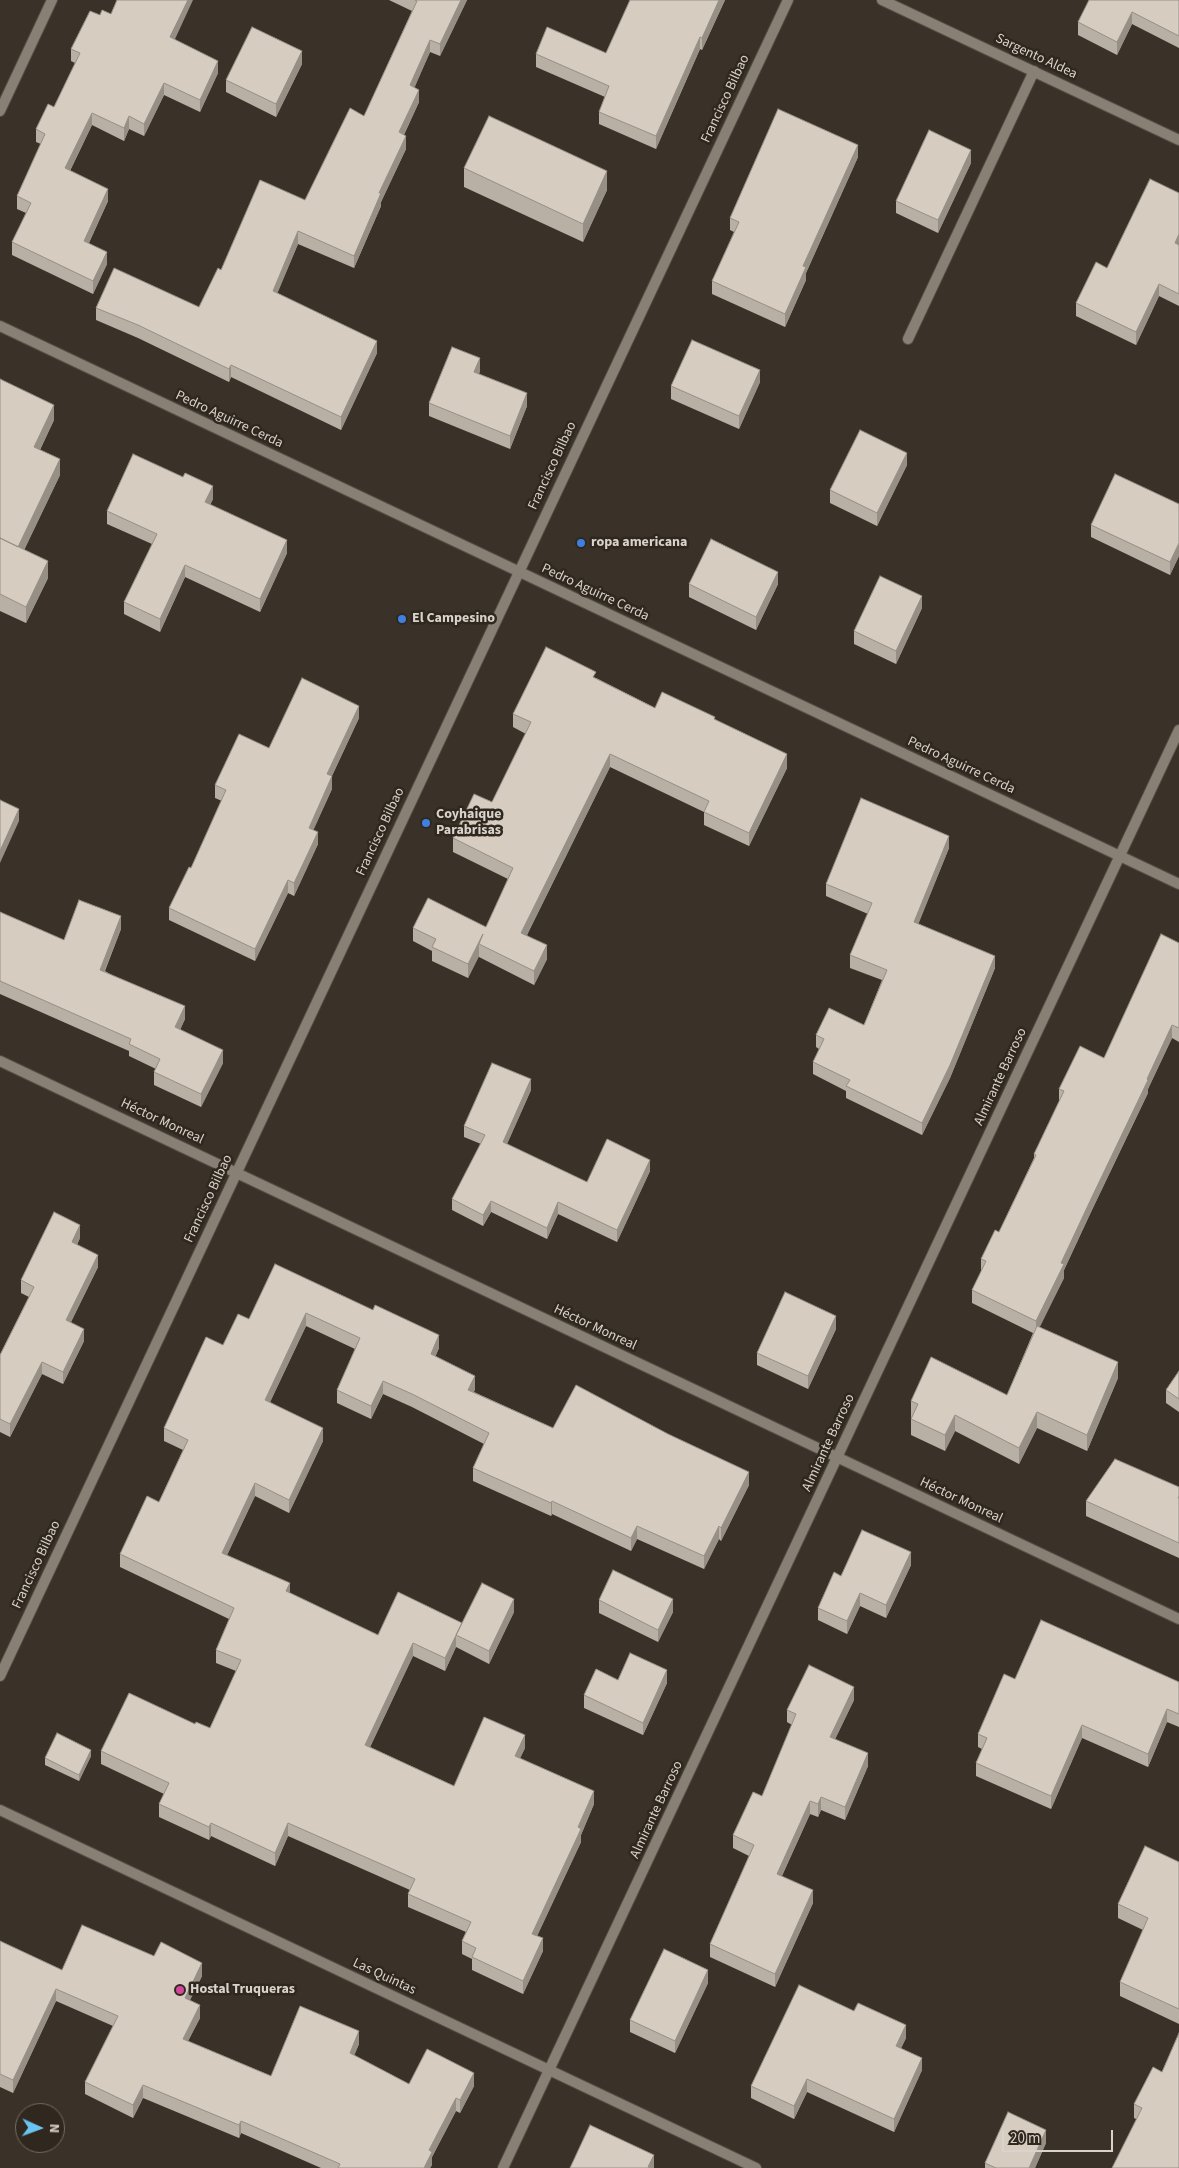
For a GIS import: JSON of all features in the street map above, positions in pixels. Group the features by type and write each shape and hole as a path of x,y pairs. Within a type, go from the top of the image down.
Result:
{"street":[{"path":"0,111 52,0"},
{"name":"Francisco Bilbao","path":"0,1676 788,0"},
{"name":"Sargento Aldea","path":"882,0 1179,140"},
{"path":"908,339 1034,71"},
{"name":"Pedro Aguirre Cerda","path":"0,326 1179,884"},
{"name":"Almirante Barroso","path":"503,2168 1179,730"},
{"name":"Héctor Monreal","path":"0,1061 1179,1619"},
{"name":"Las Quintas","path":"0,1810 756,2168"}],"building":[{"path":"117,0 188,0 170,37 218,61 200,100 164,83 144,124 129,116 124,128 92,113 65,168 108,189 84,241 107,252 93,281 12,242 31,203 17,196 45,134 36,129 48,104 54,107 80,53 71,49 90,11 100,15 102,10 111,14"},
{"path":"415,0 461,0 440,44 430,40 410,85 419,90 399,132 406,136 379,193 381,193 354,256 298,231 273,291 377,341 341,417 231,365 229,369 138,325 96,308 114,268 199,307 218,268 221,270 260,180 305,200 350,108 364,116 417,1"},
{"path":"630,0 719,0 702,38 700,37 656,136 599,112 609,86 536,54 547,27 606,53"},
{"path":"1089,0 1179,0 1179,36 1132,12 1117,42 1078,22"},
{"path":"252,27 302,51 276,104 226,80"},
{"path":"778,109 858,145 803,266 806,267 785,314 712,281 739,222 730,218"},
{"path":"489,116 607,171 583,224 464,168"},
{"path":"929,130 971,150 938,220 896,201"},
{"path":"1150,179 1179,193 1179,234 1175,243 1179,245 1179,294 1159,284 1136,332 1076,303 1096,262 1107,268"},
{"path":"692,340 760,370 739,416 671,386"},
{"path":"452,347 480,358 474,372 527,393 510,436 429,403"},
{"path":"0,379 54,405 34,447 60,459 18,547 0,538"},
{"path":"860,430 907,453 877,513 830,490"},
{"path":"133,454 183,477 185,473 213,486 205,502 287,540 260,599 185,565 160,619 124,602 157,534 107,511"},
{"path":"1115,474 1179,504 1179,543 1170,562 1091,525"},
{"path":"0,538 48,561 26,607 0,594"},
{"path":"711,539 778,572 756,617 689,584"},
{"path":"880,576 922,596 896,651 854,631"},
{"path":"546,647 596,672 593,677 655,708 662,692 787,754 749,833 704,812 709,801 610,754 521,933 547,945 534,971 479,944 483,934 468,964 432,947 436,939 413,928 428,898 486,927 513,868 453,838 474,794 492,802 531,722 513,714"},
{"path":"302,678 359,706 327,774 332,776 309,828 318,832 294,883 288,880 255,949 169,908 189,867 191,868 226,790 215,785 239,734 269,748"},
{"path":"861,798 949,836 914,922 995,956 950,1065 922,1123 846,1086 850,1080 813,1062 824,1039 816,1035 829,1008 864,1025 887,970 850,955 872,903 826,884"},
{"path":"0,800 19,809 0,851"},
{"path":"79,900 121,916 100,970 185,1006 175,1027 223,1050 201,1094 154,1072 160,1059 129,1044 131,1039 0,981 0,912 64,940"},
{"path":"1161,934 1179,943 1179,1028 1172,1025 1061,1263 1064,1264 1036,1321 972,1290 986,1261 981,1259 995,1230 999,1232 1036,1155 1034,1154 1064,1091 1059,1089 1080,1046 1104,1058"},
{"path":"492,1063 531,1079 503,1142 587,1182 607,1139 650,1160 617,1230 558,1202 547,1228 491,1201 483,1215 452,1199 485,1135 464,1126"},
{"path":"54,1212 80,1225 72,1242 98,1255 66,1320 84,1329 63,1372 42,1362 10,1424 0,1419 0,1355 34,1287 21,1280"},
{"path":"275,1264 373,1310 375,1305 439,1335 431,1354 475,1376 468,1390 553,1428 576,1385 668,1434 749,1472 721,1528 719,1526 704,1556 637,1526 631,1538 552,1501 551,1503 473,1468 489,1433 412,1394 383,1381 371,1406 337,1390 360,1338 306,1313 265,1400 323,1428 289,1500 255,1483 222,1553 290,1583 286,1591 378,1635 398,1592 462,1623 445,1658 413,1643 365,1745 454,1786 484,1717 525,1735 515,1756 594,1791 578,1827 581,1829 532,1934 543,1938 523,1981 472,1957 476,1948 462,1941 471,1922 408,1894 415,1879 288,1823 275,1853 211,1823 209,1827 159,1804 169,1783 101,1751 129,1693 195,1724 196,1722 210,1728 241,1660 216,1650 234,1608 120,1554 147,1496 159,1502 188,1440 164,1428 206,1337 223,1345 238,1314 249,1319"},
{"path":"785,1292 836,1316 808,1376 757,1353"},
{"path":"1037,1326 1118,1362 1087,1435 1037,1412 1019,1448 955,1415 945,1435 911,1419 918,1404 911,1401 931,1357 1007,1395"},
{"path":"1179,1371 1179,1399 1166,1390"},
{"path":"1115,1459 1179,1487 1179,1543 1086,1501"},
{"path":"862,1530 911,1552 886,1605 860,1593 847,1621 818,1608 834,1572 841,1576"},
{"path":"613,1570 673,1599 658,1630 599,1600"},
{"path":"482,1583 514,1599 489,1651 456,1635"},
{"path":"1041,1620 1179,1682 1179,1714 1167,1709 1148,1754 1082,1725 1051,1796 976,1763 987,1738 978,1734 1004,1674 1015,1679"},
{"path":"630,1653 667,1670 643,1723 584,1695 596,1669 618,1680"},
{"path":"809,1665 854,1687 830,1737 868,1753 845,1807 821,1797 818,1804 810,1801 777,1874 813,1890 775,1974 710,1944 754,1845 733,1835 753,1792 762,1796 796,1714 787,1710"},
{"path":"57,1733 91,1750 79,1775 45,1758"},
{"path":"1145,1846 1179,1862 1179,2009 1120,1982 1148,1918 1118,1904"},
{"path":"82,1925 154,1956 161,1942 202,1963 185,1998 200,2005 183,2039 271,2076 300,2006 359,2031 350,2053 409,2084 427,2049 474,2073 460,2100 456,2098 429,2150 432,2152 424,2168 338,2168 340,2164 241,2121 239,2125 143,2085 133,2105 85,2082 118,2016 56,1989 13,2080 0,2074 0,1941 62,1970"},
{"path":"664,1949 708,1970 675,2041 630,2020"},
{"path":"799,1985 854,2011 858,2003 906,2025 896,2046 922,2058 894,2119 807,2079 794,2106 751,2086"},
{"path":"1179,2033 1179,2168 1112,2168 1142,2108 1134,2104 1153,2067 1162,2072"},
{"path":"1008,2112 1046,2130 1029,2168 996,2168 985,2163"},
{"path":"590,2125 654,2155 648,2167 651,2168 570,2168"}],"place":[{"name":"ropa americana","path":"581,543"},
{"name":"El Campesino","path":"402,619"},
{"name":"Coyhaique Parabrisas","path":"426,823"},
{"name":"Hostal Truqueras","path":"180,1990"}]}
